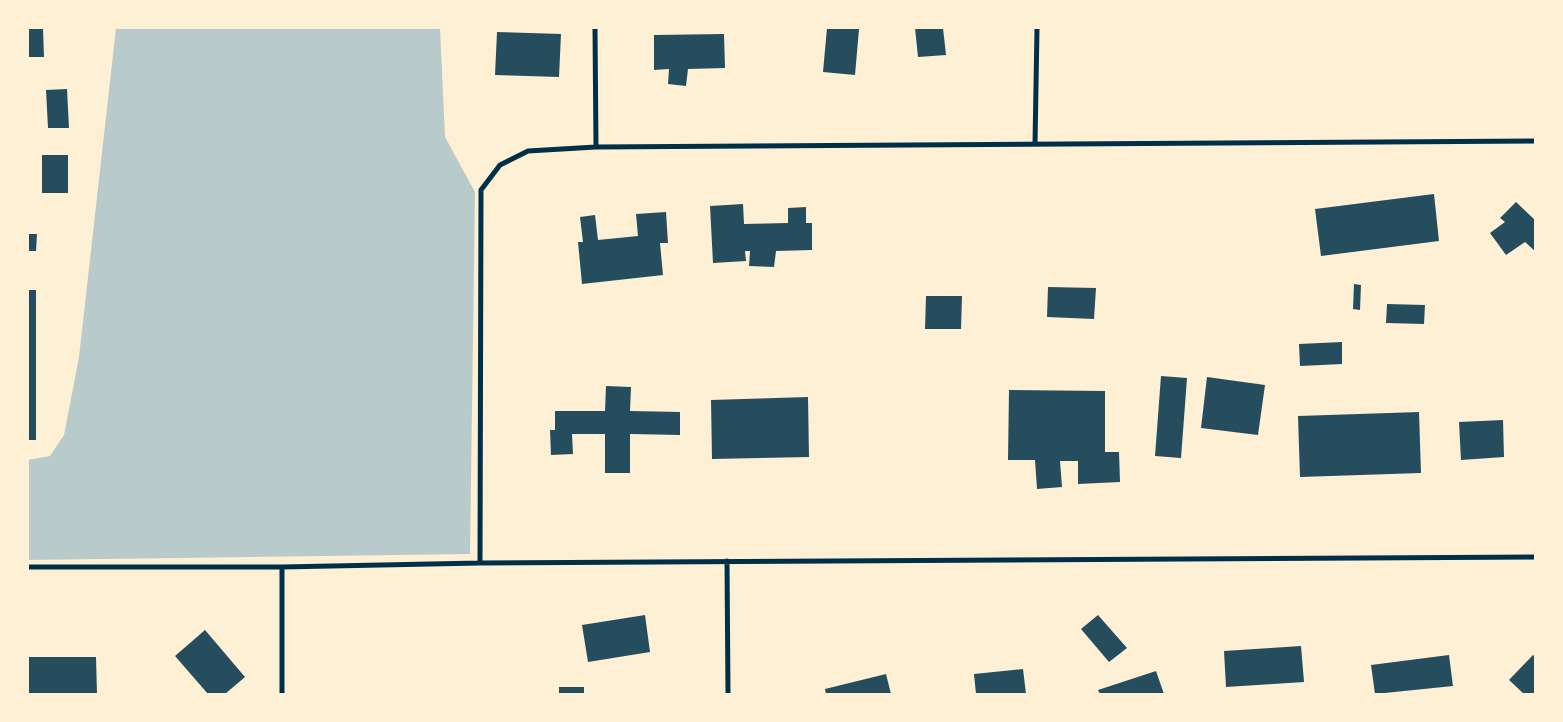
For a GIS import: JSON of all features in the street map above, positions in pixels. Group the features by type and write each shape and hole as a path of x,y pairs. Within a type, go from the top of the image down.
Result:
{"street":[{"path":"594,28 596,147"},
{"path":"1035,144 1037,28"},
{"path":"480,563 481,190 500,165 528,151 596,147 1536,141"},
{"path":"28,567 282,567 727,561 1536,557"},
{"path":"727,561 728,694"},
{"path":"282,567 282,694"}],"shaded area":[{"path":"116,28 440,28 445,137 475,192 470,554 28,560 28,460 50,456 64,435 79,357"}],"building":[{"path":"28,28 43,28 44,57 28,57"},
{"path":"827,28 859,29 855,75 823,72"},
{"path":"915,28 943,28 946,55 918,57"},
{"path":"497,32 561,34 559,77 495,75"},
{"path":"724,34 725,68 688,69 686,86 668,84 669,69 654,70 654,35"},
{"path":"67,89 69,128 48,128 46,90"},
{"path":"42,155 68,155 68,193 42,193"},
{"path":"1434,194 1439,241 1321,256 1315,209"},
{"path":"1516,202 1536,221 1536,252 1525,242 1506,255 1490,233 1505,222 1500,218"},
{"path":"743,204 744,224 788,223 788,208 806,207 806,223 812,223 812,250 776,251 774,267 749,266 750,251 745,251 746,261 713,263 710,206"},
{"path":"666,212 668,243 660,243 663,275 582,284 578,242 583,242 580,217 595,215 598,240 638,236 636,214"},
{"path":"28,234 37,234 36,251 28,251"},
{"path":"1354,284 1361,285 1360,310 1353,309"},
{"path":"1048,287 1096,288 1094,319 1047,317"},
{"path":"28,290 36,290 36,440 28,440"},
{"path":"926,296 962,296 961,329 925,329"},
{"path":"1387,304 1425,305 1424,324 1386,323"},
{"path":"1342,342 1342,364 1300,366 1299,344"},
{"path":"1161,376 1187,378 1181,458 1155,456"},
{"path":"1207,377 1265,385 1258,435 1201,428"},
{"path":"606,386 631,387 630,411 680,412 680,435 630,434 630,473 605,473 605,434 572,434 573,454 551,455 550,430 555,430 555,411 605,411"},
{"path":"1009,390 1105,391 1105,452 1119,452 1120,482 1078,484 1078,461 1060,461 1062,487 1037,489 1035,460 1008,460"},
{"path":"808,397 809,457 712,459 711,400"},
{"path":"1419,412 1421,473 1300,477 1298,416"},
{"path":"1503,420 1504,457 1461,460 1459,422"},
{"path":"645,615 650,652 588,662 582,625"},
{"path":"1098,615 1127,648 1109,662 1081,629"},
{"path":"205,630 245,677 225,694 208,694 175,656"},
{"path":"1301,646 1304,682 1226,687 1224,651"},
{"path":"1449,655 1453,686 1375,694 1371,665"},
{"path":"1533,655 1536,657 1536,694 1524,694 1509,680"},
{"path":"28,657 96,657 97,694 28,694"},
{"path":"1023,669 1026,694 976,694 974,674"},
{"path":"1156,671 1164,694 1100,694 1098,690"},
{"path":"886,674 891,694 826,694 825,689"},
{"path":"559,687 584,687 584,694 559,694"}]}
